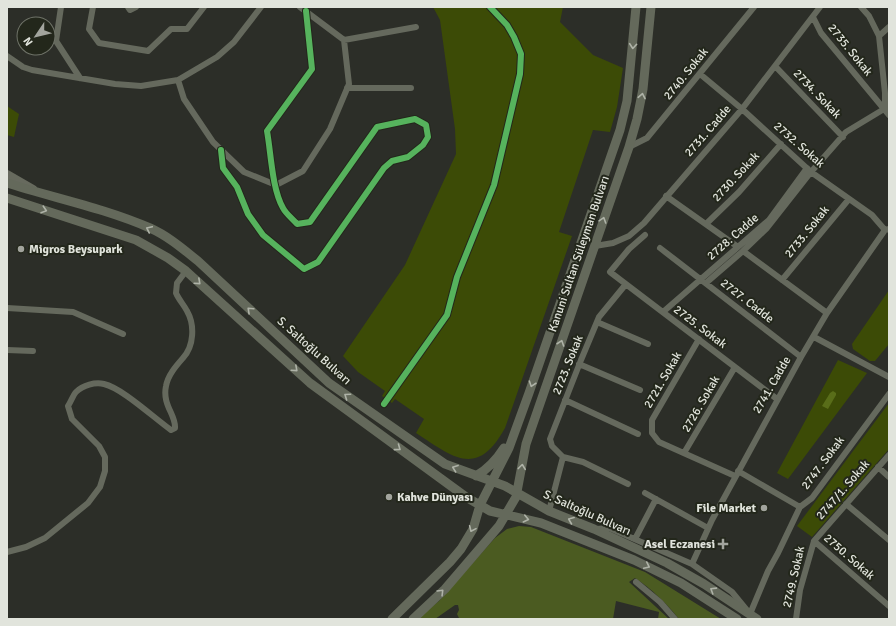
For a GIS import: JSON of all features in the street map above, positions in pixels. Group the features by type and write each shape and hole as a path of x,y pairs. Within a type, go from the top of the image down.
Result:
{"main road":[{"name":"Kanuni Sultan Süleyman Bulvarı","path":"392,619 433,580 461,549 472,529 480,505 493,481 513,436 620,130 627,101 636,7"},
{"name":"Kanuni Sultan Süleyman Bulvarı","path":"414,619 453,580 499,526 518,492 526,444 629,147 637,119 643,89 651,7"},
{"name":"S. Saltoğlu Bulvarı","path":"7,182 109,213 150,229 178,244 329,383 445,464 493,481 518,492 532,502 549,511 594,529 674,567 704,584 753,616"},
{"name":"S. Saltoğlu Bulvarı","path":"7,198 136,240 168,258 186,271 310,383 464,496 490,511 541,523 639,562 681,583 737,619"},
{"path":"476,476 496,460 513,436"}],"street":[{"path":"61,7 56,41 80,78"},
{"path":"92,7 89,29 99,43 148,51 171,29 187,29 204,7"},
{"path":"128,7 130,10 136,7"},
{"path":"7,56 23,67 32,70 115,84 141,86 178,80 217,57 234,42 261,7"},
{"path":"178,80 184,99 213,142 244,172 276,185 303,171 330,129 349,84 344,40 300,7"},
{"name":"2740. Sokak","path":"629,147 647,138 754,7"},
{"name":"2731. Cadde","path":"594,246 613,243 629,236 644,223 742,108 820,7"},
{"path":"861,7 869,16 879,36 888,110"},
{"path":"221,150 223,168 237,187 248,214 263,235 304,269 318,262 375,181 392,160 408,157 423,145 428,136 426,125 416,119 377,127 310,222 297,224 283,209 276,185 267,131 312,68 306,11"},
{"name":"2735. Sokak","path":"813,17 821,33 888,110"},
{"path":"344,40 416,27"},
{"path":"879,36 889,27"},
{"name":"2734. Sokak","path":"775,66 843,137"},
{"name":"2732. Sokak","path":"700,74 742,108 809,170 872,215 887,230"},
{"path":"347,88 411,88"},
{"name":"2728. Cadde","path":"663,312 703,281 775,219 809,170 843,137 846,132 888,110"},
{"name":"2730. Sokak","path":"706,224 739,192 781,144"},
{"path":"7,174 40,193"},
{"path":"666,196 741,249 827,313"},
{"name":"2733. Sokak","path":"782,280 849,199"},
{"name":"2741. Cadde","path":"692,564 708,528 736,473 777,398 827,313 887,230"},
{"name":"2725. Sokak","path":"645,235 632,245 610,272 777,398"},
{"name":"2727. Cadde","path":"660,248 801,357"},
{"path":"7,552 26,547 45,538 88,503 100,487 105,471 105,457 99,446 72,419 68,406 76,392 88,384 104,384 117,390 171,430 175,428 166,403 165,389 167,380 177,365 188,353 191,340 193,328 188,312 176,293 177,283 186,271"},
{"name":"2723. Sokak","path":"563,457 552,446 550,439 597,322 626,284"},
{"path":"7,308 73,312 123,334"},
{"path":"597,322 648,344"},
{"path":"814,337 889,377"},
{"name":"2721. Sokak","path":"684,453 659,442 652,433 652,420 698,339"},
{"path":"7,350 33,351"},
{"path":"579,364 640,390"},
{"name":"2726. Sokak","path":"684,453 735,367"},
{"name":"2747. Sokak","path":"753,616 768,571 800,507 812,498 889,394"},
{"path":"565,400 638,434"},
{"path":"684,453 736,473 800,507"},
{"name":"2747/1. Sokak","path":"814,540 889,454"},
{"path":"549,511 563,457 583,462 628,484"},
{"path":"878,467 889,477"},
{"path":"645,493 708,528"},
{"path":"635,539 656,499"},
{"path":"846,504 889,540"},
{"path":"594,529 609,528 692,564 732,592 753,616"},
{"name":"2750. Sokak","path":"814,540 889,606"},
{"name":"2749. Sokak","path":"796,619 800,590 814,540"},
{"path":"636,582 660,602 675,619"}],"shaded area":[{"path":"433,7 563,7 560,22 593,55 623,68 617,107 610,132 593,130 559,232 572,236 505,428 495,444 484,454 474,458 464,459 442,450 416,433 424,419 395,399 392,403 382,396 385,391 358,372 343,356 405,265 456,154 455,129 440,20"},
{"path":"7,106 19,114 14,137 7,135"},
{"path":"889,290 889,344 875,361 870,361 853,349 852,344"},
{"path":"838,360 867,373 788,479 777,473"},
{"path":"833,391 836,395 828,409 822,406 830,393"},
{"path":"889,403 889,449 812,537 797,526"},
{"path":"519,526 531,527 645,572 721,619 679,619 648,587 635,578 629,582 669,619 658,619 659,612 616,601 613,619 459,618 457,614 459,610 458,605 455,605 435,619 417,619 439,601 495,538 507,529"}],"cycle path":[{"path":"384,404 447,315 457,277 494,185 520,74 521,54 507,25 490,7"},
{"path":"221,150 223,168 237,187 248,214 263,235 304,269 318,262 384,168 392,161 408,157 423,145 428,137 426,125 415,119 377,127 310,222 297,224 284,210 276,191 267,131 312,69 306,11"}],"place":[{"name":"Migros Beysupark","path":"21,249"},
{"name":"Kahve Dünyası","path":"389,497"},
{"name":"File Market","path":"764,508"},
{"name":"Asel Eczanesi","path":"723,544"}]}
